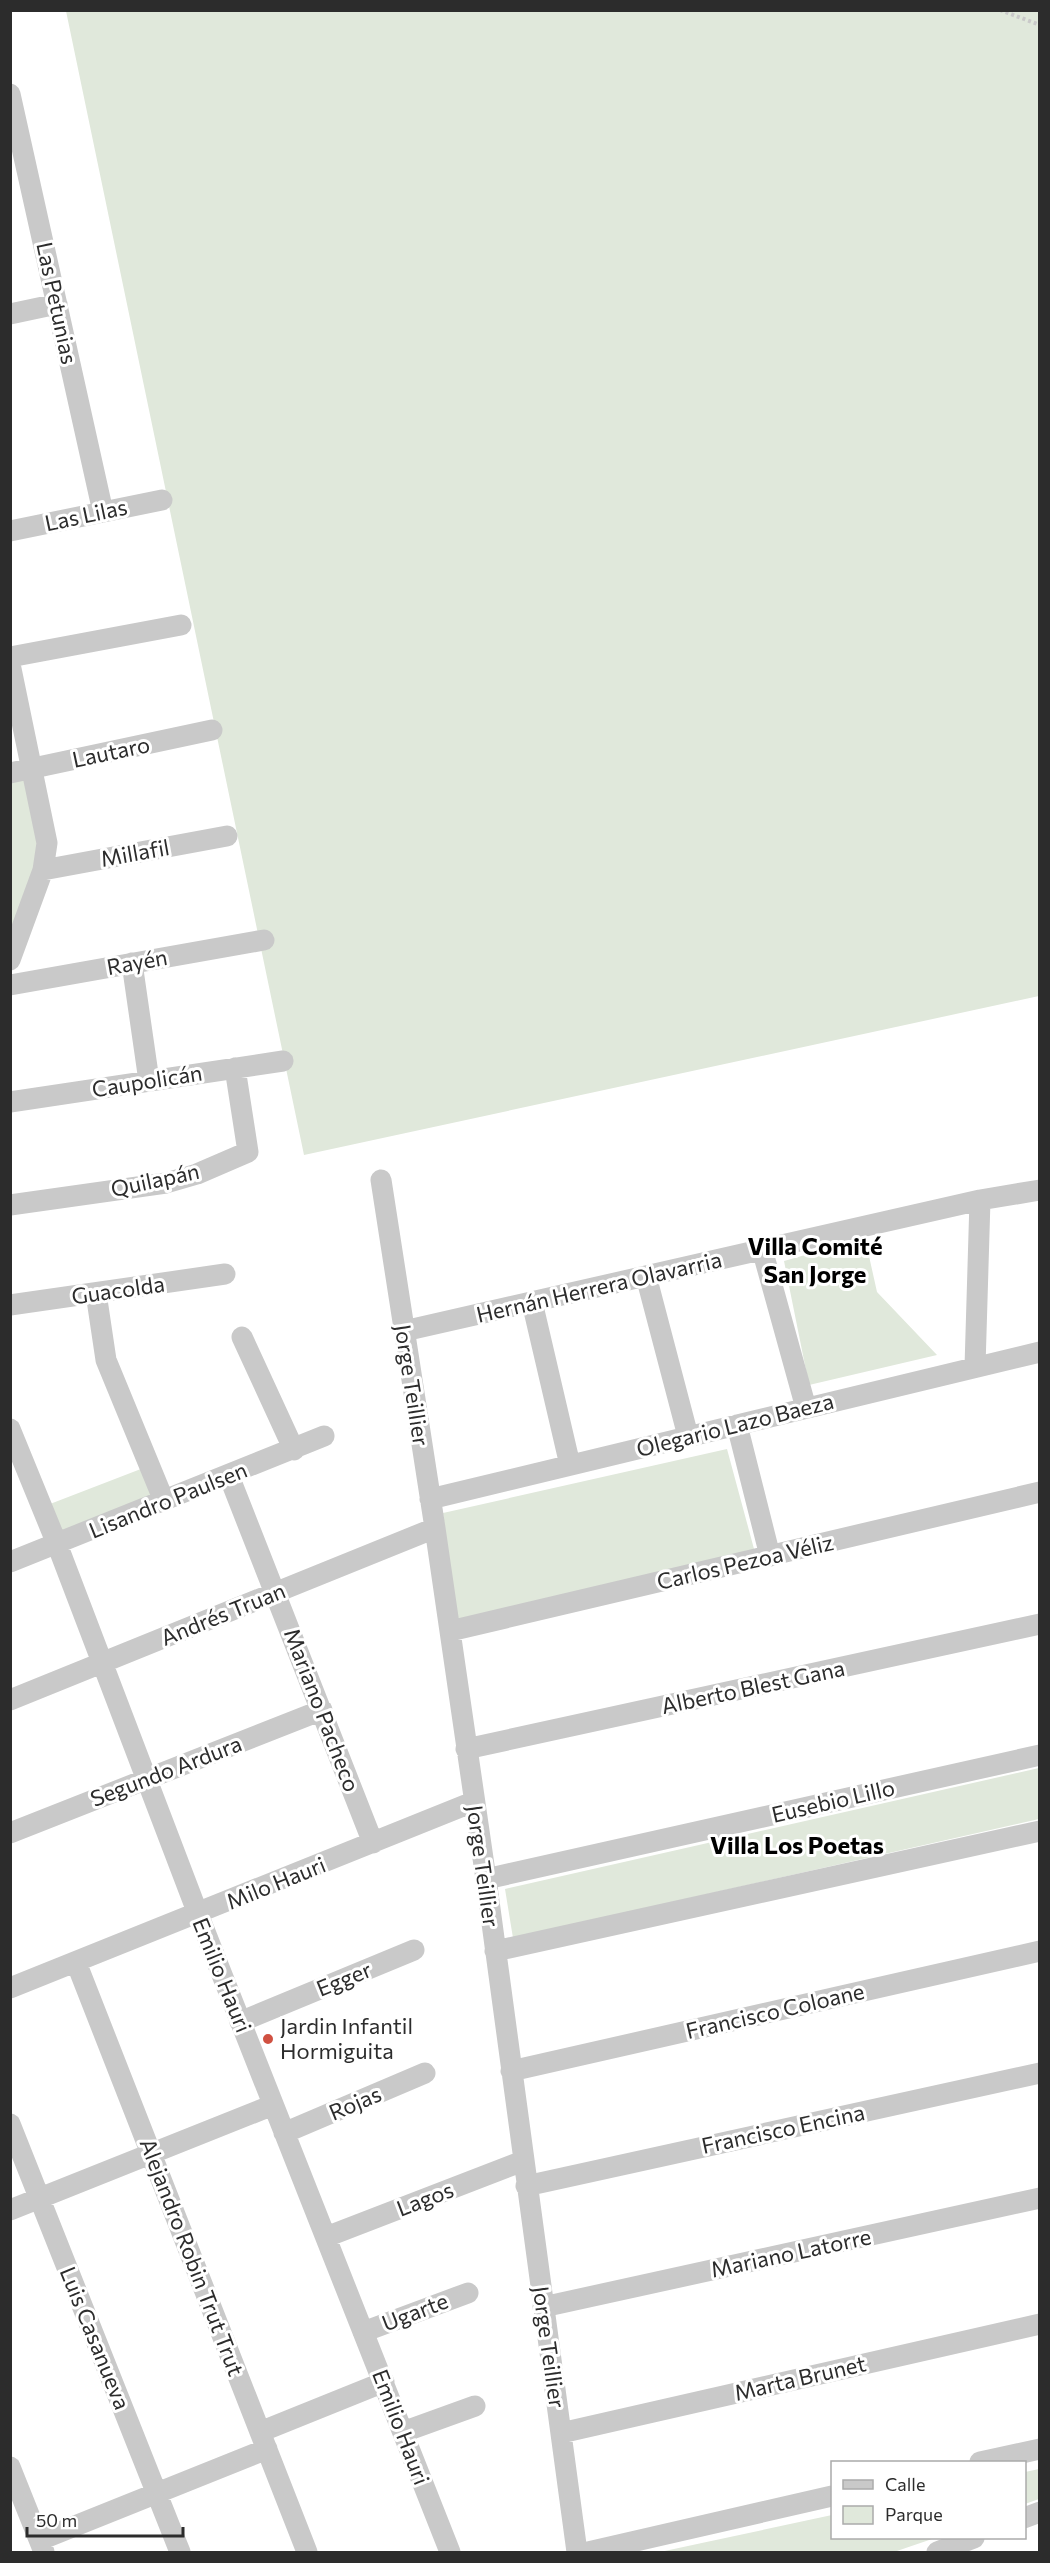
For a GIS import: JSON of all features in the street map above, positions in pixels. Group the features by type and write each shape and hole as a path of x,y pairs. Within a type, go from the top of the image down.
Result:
{"street":[{"name":"Las Petunias","path":"10,94 103,512"},
{"path":"10,314 57,304"},
{"name":"Las Lilas","path":"10,531 162,500"},
{"path":"10,657 181,625"},
{"path":"10,664 47,843 43,870 10,960"},
{"name":"Lautaro","path":"10,773 212,730"},
{"name":"Millafil","path":"43,870 227,836"},
{"name":"Rayén","path":"10,985 264,940"},
{"path":"132,963 149,1081"},
{"name":"Caupolicán","path":"10,1102 283,1060"},
{"name":"Quilapán","path":"10,1205 166,1183 197,1174 248,1152 235,1068"},
{"name":"Jorge Teillier","path":"381,1180 486,1879 577,2553"},
{"name":"Hernán Herrera Olavarria","path":"404,1331 980,1200 1040,1190"},
{"path":"975,1367 980,1200"},
{"path":"762,1249 806,1408"},
{"name":"Guacolda","path":"10,1305 225,1274"},
{"path":"646,1276 688,1436"},
{"path":"96,1293 106,1360 164,1501"},
{"path":"532,1302 570,1465"},
{"path":"242,1336 294,1450"},
{"name":"Olegario Lazo Baeza","path":"430,1499 1040,1353"},
{"path":"737,1425 770,1556"},
{"name":"Emilio Hauri","path":"11,1432 57,1544 101,1664 240,2022 450,2553"},
{"name":"Lisandro Paulsen","path":"10,1562 294,1450 324,1436"},
{"name":"Mariano Pacheco","path":"229,1476 374,1844"},
{"name":"Carlos Pezoa Véliz","path":"450,1631 1040,1492"},
{"name":"Andrés Truan","path":"10,1700 435,1528"},
{"name":"Alberto Blest Gana","path":"466,1749 1040,1624"},
{"name":"Segundo Ardura","path":"10,1833 322,1710"},
{"name":"Eusebio Lillo","path":"486,1879 1040,1755"},
{"name":"Milo Hauri","path":"10,1988 374,1844 473,1802"},
{"path":"495,1951 1040,1831"},
{"name":"Egger","path":"240,2022 414,1950"},
{"name":"Francisco Coloane","path":"511,2071 1040,1951"},
{"name":"Alejandro Robin Trut Trut","path":"76,1962 307,2553"},
{"name":"Rojas","path":"284,2133 425,2073"},
{"name":"Francisco Encina","path":"526,2186 1040,2073"},
{"path":"10,2210 273,2105"},
{"name":"Luis Casanueva","path":"10,2124 180,2553"},
{"name":"Lagos","path":"326,2237 523,2161"},
{"name":"Mariano Latorre","path":"543,2307 1040,2198"},
{"name":"Ugarte","path":"363,2332 468,2293"},
{"name":"Marta Brunet","path":"561,2433 1040,2324"},
{"path":"11,2468 42,2546 157,2493 384,2382"},
{"path":"403,2432 475,2406"},
{"path":"989,2461 1040,2449"},
{"path":"588,2553 831,2496"},
{"path":"937,2553 972,2539"}],"path":[{"path":"1000,10 1040,25"}],"green space":[{"path":"66,11 1039,11 1039,996 304,1155"},
{"path":"29,773 43,841 11,949 11,777"},
{"path":"865,1238 877,1292 937,1355 809,1385 784,1261"},
{"path":"727,1449 757,1560 457,1622 443,1513"},
{"path":"146,1467 157,1497 62,1534 50,1504"},
{"path":"1039,1768 1039,1819 513,1938 505,1889"},
{"path":"1039,2469 1039,2499 1026,2504 1026,2472"},
{"path":"831,2515 831,2539 932,2539 894,2552 660,2552"}],"place":[{"name":"Jardin Infantil Hormiguita","path":"268,2039"}],"district":[{"name":"Villa Comité San Jorge","path":"815,1261"},
{"name":"Villa Los Poetas","path":"797,1846"}]}
